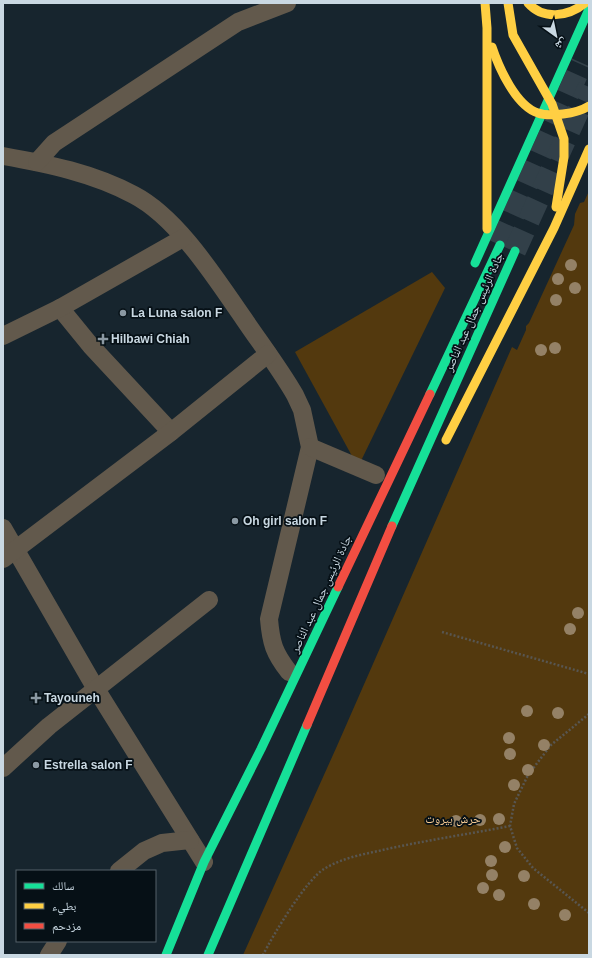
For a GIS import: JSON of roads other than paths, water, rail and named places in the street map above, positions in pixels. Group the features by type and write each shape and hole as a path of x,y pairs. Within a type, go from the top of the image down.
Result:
{"highway":[{"path":"485,3 487,28 487,237"},
{"path":"508,3 510,24 516,42 550,100 564,139 564,157 557,192 554,228"},
{"path":"528,3 538,12 556,15 571,13 585,3"},
{"path":"470,273 550,100 589,9"},
{"path":"487,28 494,53 502,73 526,104 535,112 556,115 572,114 589,106"},
{"path":"441,452 554,228 589,149"},
{"name":"جادة الرئيس جمال عبد الناصر","path":"166,955 204,862 280,707 500,245"},
{"name":"جادة الرئيس جمال عبد الناصر","path":"208,955 304,728 515,251"},
{"path":"280,707 291,665"},
{"path":"304,728 340,672"}],"street":[{"path":"37,162 54,142 238,22 286,3"},
{"path":"3,156 37,162 99,179 135,195 169,222 203,260 295,395 302,410 310,447 269,619 271,640 277,656 291,665"},
{"path":"3,336 60,308 183,238"},
{"path":"60,308 91,346 171,432"},
{"path":"9,554 171,432 268,354"},
{"path":"310,447 376,475"},
{"path":"3,528 9,554 96,689 204,862"},
{"path":"3,768 49,726 209,600"},
{"path":"120,870 144,851 162,843 190,840"},
{"path":"49,955 57,942"}],"tunnel":[{"path":"500,245 582,63"},
{"path":"515,251 589,87"}],"place":[{"name":"La Luna salon F","path":"123,313"},
{"name":"Hilbawi Chiah","path":"103,339"},
{"name":"Oh girl salon F","path":"235,521"},
{"name":"Tayouneh","path":"36,698"},
{"name":"Estrella salon F","path":"36,765"}],"park label":[{"name":"حرش بيروت","path":"453,819"}]}
